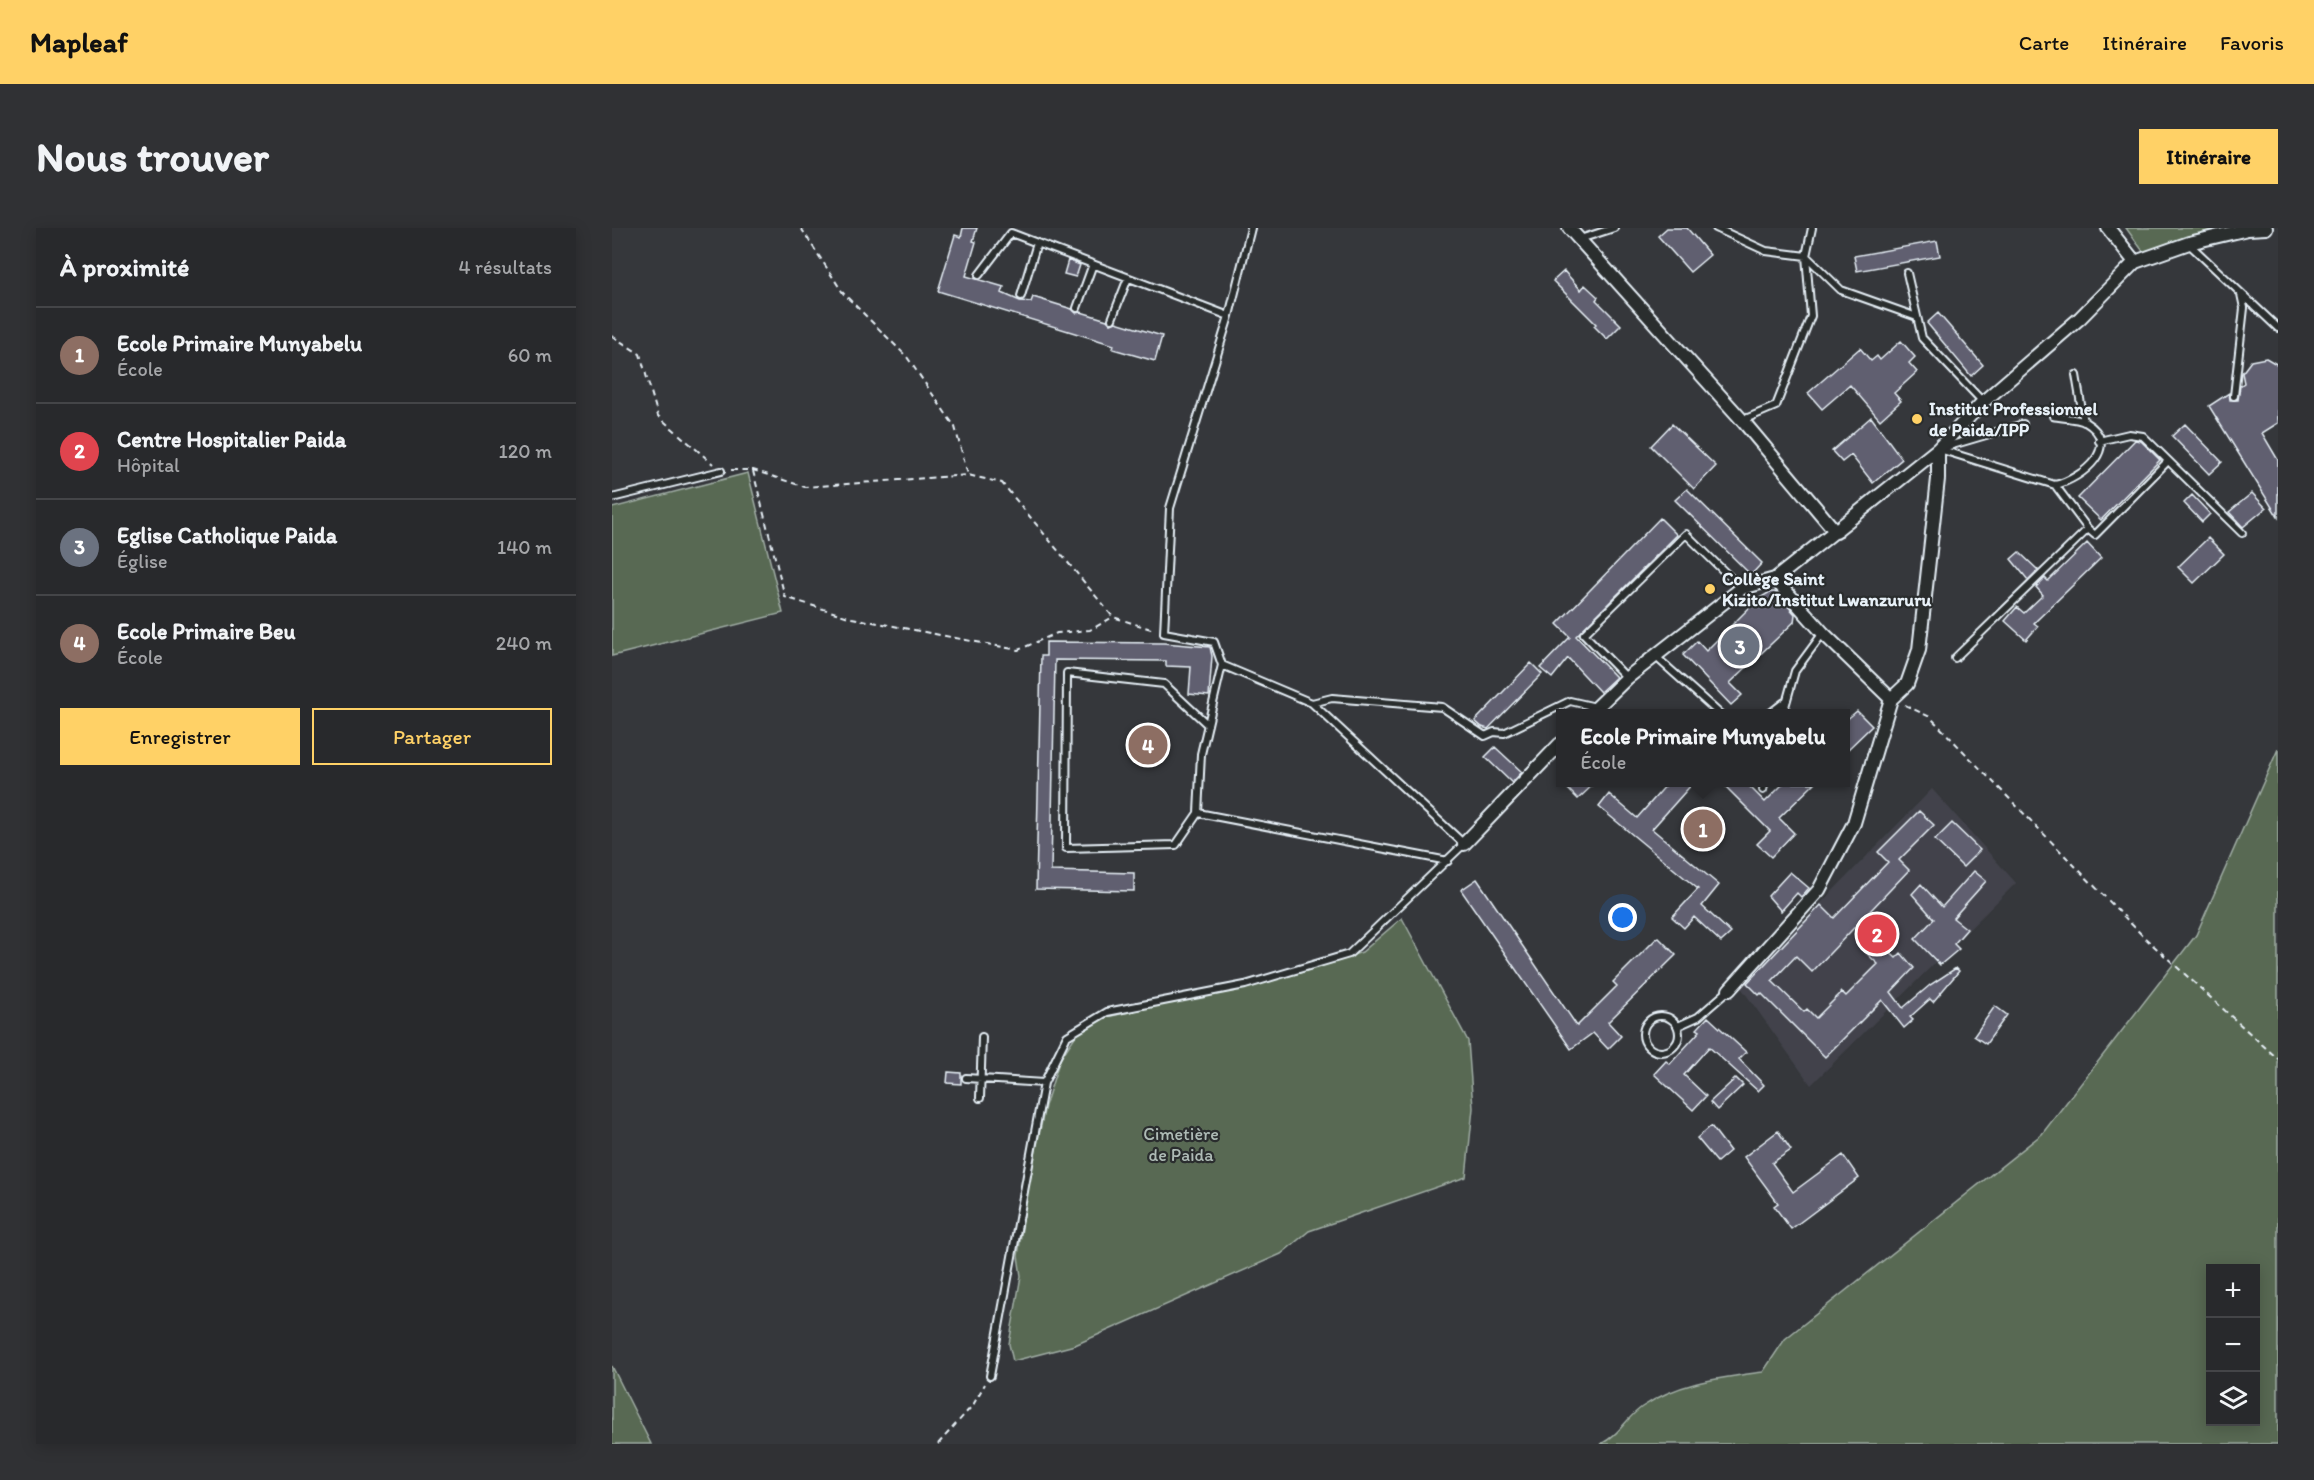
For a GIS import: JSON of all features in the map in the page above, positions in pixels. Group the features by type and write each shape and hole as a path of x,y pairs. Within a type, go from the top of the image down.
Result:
{"street":[{"path":"1569,228 1742,420 1836,532"},
{"path":"2108,228 2135,262"},
{"path":"1594,709 1654,655 1742,588 1775,579 1938,449 1983,402 2080,318 2135,262 2188,243 2248,228 2266,228"},
{"path":"1729,990 1819,890 1854,823 1892,699 1907,684 1919,650 1938,479 1938,449"},
{"path":"1775,579 1823,633 1892,699"},
{"path":"1464,844 1556,748"}],"lane":[{"path":"1208,725 1164,684 1067,673 1066,848 1176,845 1198,813 1201,754 1208,725 1222,665 1214,642 1164,633 1170,508 1229,316 1251,228"},
{"path":"1580,240 1614,228"},
{"path":"1716,228 1766,251 1806,255 1841,290 1917,317"},
{"path":"1742,420 1776,406 1811,316 1806,255 1812,228"},
{"path":"979,275 1011,233 1229,316"},
{"path":"1021,296 1037,243"},
{"path":"2188,243 2278,328"},
{"path":"1077,308 1093,264"},
{"path":"1907,273 1922,338 1983,402"},
{"path":"1112,319 1128,278"},
{"path":"2234,396 2244,308 2241,294"},
{"path":"2076,375 2084,422"},
{"path":"1938,449 2055,485 2070,482 2094,464 2100,450 2098,435 2084,422 2053,416"},
{"path":"1938,449 2023,424"},
{"path":"2098,441 2129,434 2143,436 2167,462 2242,532"},
{"path":"2055,485 2096,535 2167,462"},
{"path":"612,498 721,471"},
{"path":"1954,658 2088,528"},
{"path":"1627,678 1584,634 1686,534 1742,588"},
{"path":"1785,709 1795,671 1823,633"},
{"path":"1654,655 1714,709"},
{"path":"990,1376 1044,1083 1067,1036 1107,1012 1245,985 1349,954 1464,844 1312,703 1222,665"},
{"path":"1312,703 1332,698 1442,707 1485,736 1494,732 1504,733 1569,701 1590,709"},
{"path":"1775,709 1787,700"},
{"path":"1198,813 1448,861"},
{"path":"1678,1026 1698,1017 1729,990"},
{"path":"1660,1015 1671,1018 1678,1026 1679,1038 1673,1047 1663,1052 1652,1050 1644,1041 1643,1030 1649,1020 1660,1015"},
{"path":"980,1098 982,1037"},
{"path":"966,1078 1044,1083"}],"path":[{"path":"801,228 843,293 907,357 955,426 968,475"},
{"path":"612,336 640,354 658,416 721,471 753,470 805,488 968,475 1002,483 1113,617 1164,633"},
{"path":"753,470 784,597 852,618 1018,650 1057,633 1090,630 1113,617"},
{"path":"1892,699 1930,717 2144,936 2278,1059"},
{"path":"938,1444 973,1405 990,1376"}],"shaded area":[{"path":"1932,789 2016,883 1811,1085 1740,986"}],"green space":[{"path":"2126,228 2217,228 2145,254"},
{"path":"748,473 783,613 612,656 612,508"},
{"path":"2278,749 2278,1444 1601,1444 1613,1436 1642,1407 1670,1392 1700,1382 1763,1372 1785,1339 2042,1134 2196,935"},
{"name":"Cimetière de Paida","path":"1402,918 1468,1041 1473,1108 1466,1177 1309,1231 1281,1254 1075,1345 1013,1361 1009,1344 1021,1276 1018,1256 1027,1194 1045,1106 1060,1059 1078,1032 1107,1017 1297,974 1362,952"},
{"path":"612,1366 651,1444 612,1444"}],"building":[{"path":"963,228 977,228 973,241 976,242 966,276 1004,287 1002,293 1020,301 1031,302 1033,297 1072,309 1076,313 1081,312 1107,320 1111,324 1116,322 1162,336 1155,361 1113,349 1114,345 938,291 955,235 961,237"},
{"path":"1667,228 1687,228 1710,255 1690,272 1658,236"},
{"path":"1937,241 1940,256 1857,271 1854,256"},
{"path":"1068,260 1080,265 1076,277 1064,274"},
{"path":"1564,271 1581,290 1585,285 1598,297 1596,300 1621,325 1607,339 1594,326 1596,324 1553,281"},
{"path":"1938,313 1983,365 1971,376 1927,323"},
{"path":"1901,341 1915,357 1909,363 1917,372 1894,393 1901,401 1880,420 1850,385 1822,409 1808,393 1860,348 1871,361 1877,356 1880,360"},
{"path":"2266,358 2278,365 2278,423 2262,433 2278,460 2278,517 2209,406 2229,393 2230,400 2238,400 2240,386 2244,383 2242,373 2251,361"},
{"path":"1871,417 1902,459 1873,483 1851,455 1842,462 1832,451"},
{"path":"1672,424 1716,466 1694,489 1651,446"},
{"path":"2185,424 2222,462 2209,474 2172,436"},
{"path":"2135,440 2141,441 2160,460 2101,520 2078,498"},
{"path":"1687,489 1762,563 1751,575 1675,500"},
{"path":"2252,493 2266,508 2243,527 2229,512"},
{"path":"2192,495 2210,514 2202,522 2184,503"},
{"path":"1660,518 1677,535 1576,636 1616,677 1600,692 1568,658 1552,678 1540,668 1570,637 1557,624"},
{"path":"2208,538 2224,554 2194,583 2178,567"},
{"path":"2087,543 2101,558 2034,623 2038,626 2026,640 2005,621 2017,607 2024,613 2043,595 2036,587 2045,578 2048,581"},
{"path":"2019,552 2038,570 2028,580 2011,559"},
{"path":"1770,592 1775,592 1795,614 1794,622 1730,683 1742,695 1731,705 1683,655 1697,641 1706,651 1758,599"},
{"path":"1046,642 1164,643 1210,647 1212,656 1209,696 1189,694 1191,667 1166,666 1166,661 1055,660 1051,871 1134,873 1134,891 1036,889 1041,656 1046,656"},
{"path":"1531,663 1542,674 1488,729 1475,721"},
{"path":"1857,711 1872,726 1850,747 1850,717"},
{"path":"1495,747 1522,772 1512,783 1485,757"},
{"path":"1566,787 1591,787 1578,799"},
{"path":"1664,787 1689,787 1652,829 1719,885 1702,906 1731,933 1721,942 1694,917 1684,928 1672,917 1698,889 1599,807 1609,794 1637,818"},
{"path":"1726,787 1750,787 1765,802 1780,787 1811,787 1779,818 1794,833 1771,857 1757,844 1770,831"},
{"path":"1919,811 1934,825 1899,860 1909,870 1812,972 1796,956 1772,981 1804,1012 1807,1009 1816,1018 1842,992 1846,996 1878,964 1862,949 1873,937 1896,958 1901,953 1914,968 1891,992 1903,1008 1930,985 1956,968 1959,971 1933,1002 1930,999 1910,1017 1913,1020 1904,1028 1882,1000 1825,1057 1761,993 1759,995 1747,983 1821,905 1834,918 1888,862 1878,852"},
{"path":"1952,823 1980,850 1963,867 1935,840"},
{"path":"1974,871 1986,881 1953,918 1967,929 1954,944 1959,949 1940,965 1915,939 1934,919 1912,894 1921,884 1942,907"},
{"path":"1790,872 1809,888 1801,897 1797,893 1781,911 1768,896"},
{"path":"1477,879 1577,1026 1617,986 1613,982 1658,937 1676,955 1608,1022 1621,1036 1608,1049 1593,1033 1571,1049 1461,890"},
{"path":"1995,1006 2007,1015 1986,1044 1974,1036"},
{"path":"1708,1017 1746,1052 1739,1059 1764,1085 1758,1091 1709,1047 1684,1075 1706,1096 1693,1110 1654,1074 1666,1061 1670,1064 1700,1031 1697,1029"},
{"path":"948,1072 961,1073 961,1084 947,1083"},
{"path":"1736,1078 1743,1085 1717,1110 1710,1102"},
{"path":"1711,1126 1730,1151 1717,1162 1697,1138"},
{"path":"1778,1131 1791,1150 1772,1163 1793,1192 1843,1155 1859,1178 1791,1229 1774,1206 1778,1203 1744,1157"}],"place":[{"name":"Institut Professionnel de Paida/IPP","path":"1917,419"},
{"name":"Collège Saint Kizito/Institut Lwanzururu","path":"1710,589"},
{"name":"Eglise Catholique Paida","path":"1740,646"},
{"name":"Ecole Primaire Beu","path":"1148,745"},
{"name":"Ecole Primaire Munyabelu","path":"1703,829"},
{"name":"Centre Hospitalier Paida","path":"1877,934"}]}
